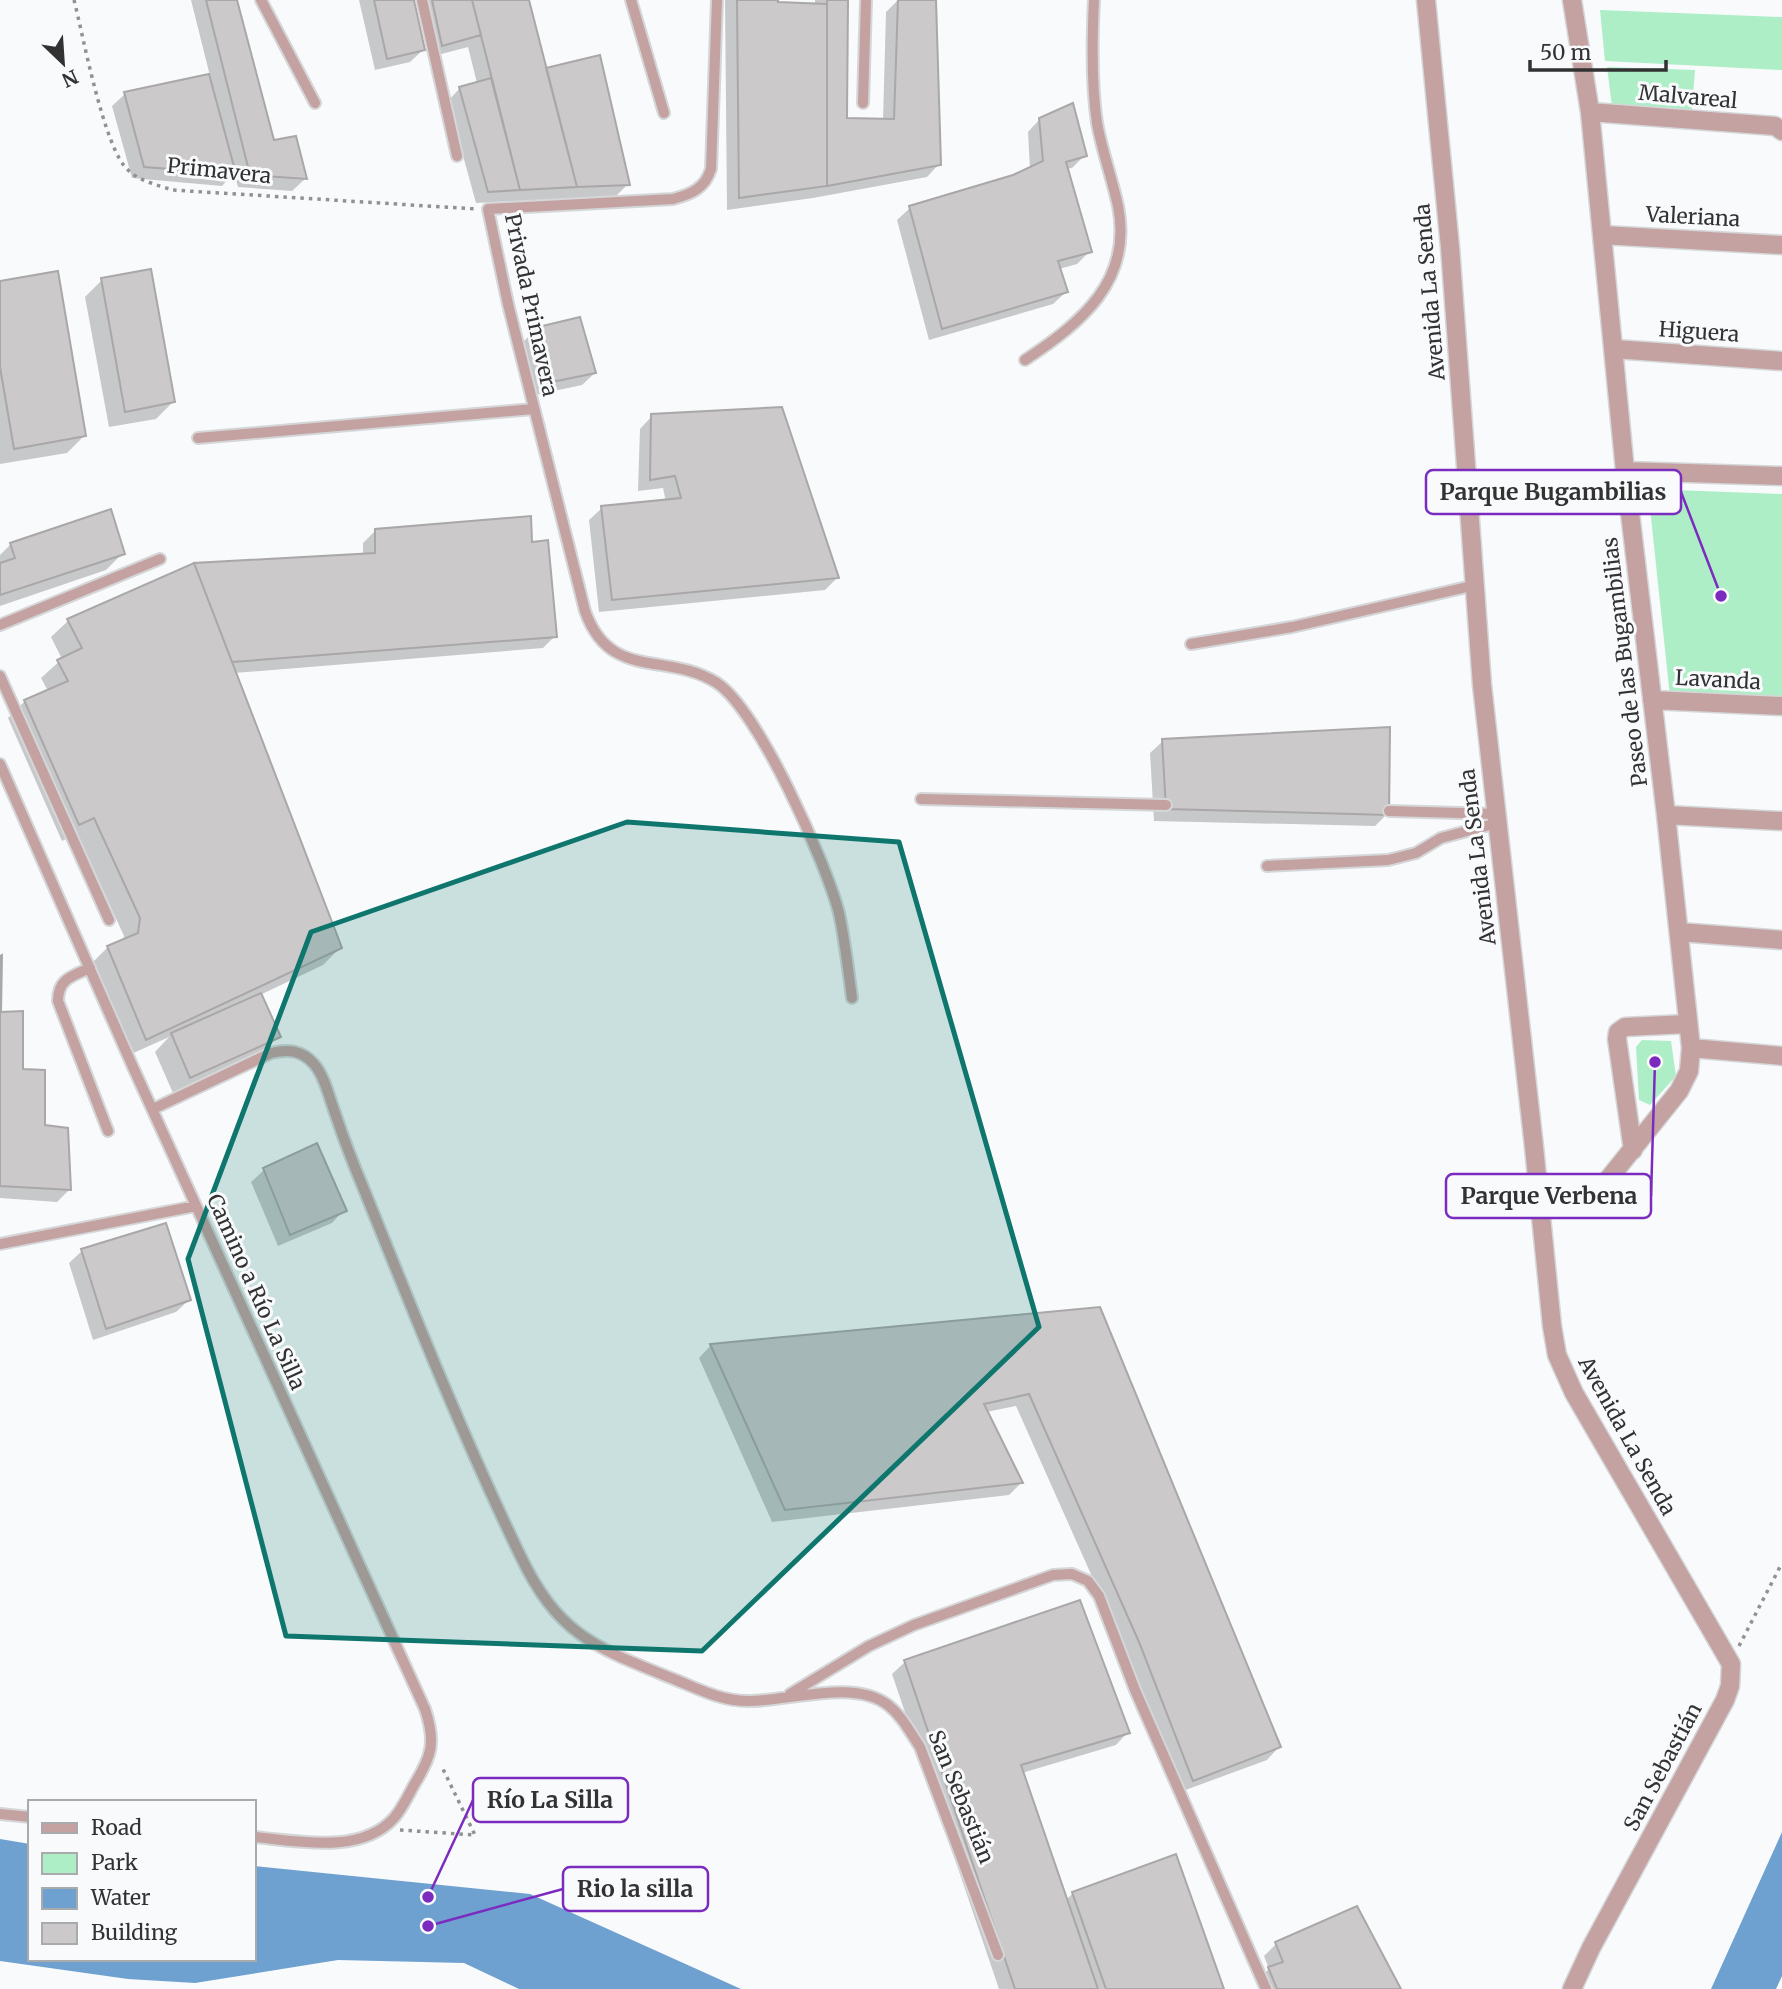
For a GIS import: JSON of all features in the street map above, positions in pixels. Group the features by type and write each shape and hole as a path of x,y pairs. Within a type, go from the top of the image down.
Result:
{"street":[{"name":"Avenida La Senda","path":"1426,0 1450,247 1482,685 1557,1355 1574,1393 1731,1664"},
{"name":"Paseo de las Bugambilias","path":"1573,0 1590,111 1625,471 1691,1048 1689,1071 1679,1091 1590,1202"},
{"name":"Malvareal","path":"1590,111 1775,126 1782,131"},
{"name":"Valeriana","path":"1602,235 1782,245"},
{"name":"Higuera","path":"1614,349 1782,361"},
{"path":"1625,471 1782,476"},
{"name":"Lavanda","path":"1652,700 1782,705"},
{"path":"1666,815 1782,821"},
{"path":"1679,932 1782,940"},
{"path":"1633,1150 1618,1032 1625,1027 1687,1024"},
{"path":"1691,1048 1782,1056"},
{"name":"San Sebastián","path":"1572,1989 1591,1948 1725,1700 1730,1686 1731,1664"}],"lane":[{"path":"261,0 315,103"},
{"path":"422,0 457,156"},
{"path":"631,0 664,113"},
{"name":"Privada Primavera","path":"717,0 711,169 707,180 697,190 673,199 488,209 533,409 585,611 595,634 615,653 687,671 716,682 741,705 791,796 832,889 844,938 852,998"},
{"path":"863,103 866,0"},
{"path":"1026,360 1085,315 1105,289 1117,258 1121,232 1118,208 1097,123 1093,65 1094,0"},
{"path":"198,438 533,409"},
{"path":"0,625 160,559"},
{"path":"1191,644 1293,627 1476,585"},
{"path":"0,676 109,920"},
{"name":"Camino a Río La Silla","path":"0,764 196,1206 425,1709 431,1728 432,1745"},
{"path":"921,799 1166,805"},
{"path":"1389,811 1497,819"},
{"path":"1268,866 1388,860 1416,853 1441,838 1497,819"},
{"path":"89,968 63,981 58,990 58,1001 108,1131"},
{"name":"San Sebastián","path":"153,1109 271,1053 296,1051 313,1063 321,1076 444,1384 520,1556 552,1608 567,1625 589,1642 626,1661 718,1697 747,1701 837,1692 864,1695 886,1703 904,1722 920,1747 998,1955"},
{"path":"0,1244 196,1206"},
{"path":"788,1696 869,1646 914,1625 1053,1576 1072,1574 1088,1581 1099,1597 1140,1703 1266,1989"},
{"path":"256,1837 338,1842 363,1837 380,1829 394,1818 427,1764 432,1745"},
{"path":"0,1814 28,1817"}],"path":[{"name":"Primavera","path":"74,0 106,128 117,155 128,170 150,182 173,190 488,209"},
{"path":"1731,1664 1782,1563"},
{"path":"380,1829 475,1835 432,1745"}],"highlighted area":[{"path":"627,822 899,842 1039,1327 702,1651 286,1636 188,1259 311,932"}],"green space":[{"path":"1600,10 1782,17 1782,70 1605,61"},
{"path":"1607,67 1695,70 1692,110 1612,106"},
{"path":"1648,489 1782,494 1782,699 1670,697"},
{"path":"1642,1040 1671,1041 1676,1076 1650,1105 1639,1100 1636,1047"}],"water":[{"path":"1782,1832 1782,1976 1776,1989 1711,1989"},
{"path":"0,1839 28,1844 28,1961 256,1961 256,1866 530,1894 741,1989 519,1989 464,1963 338,1960 195,1983 128,1979 0,1961"}],"building":[{"path":"206,0 237,0 274,140 296,136 307,179 250,175"},
{"path":"374,0 414,0 425,50 387,59"},
{"path":"432,0 472,0 481,35 442,46"},
{"path":"472,0 529,0 577,187 520,190"},
{"path":"737,0 827,4 827,186 739,198"},
{"path":"827,0 848,0 847,118 894,119 898,0 936,0 941,165 827,186"},
{"path":"600,55 630,185 577,187 546,68"},
{"path":"209,74 236,174 144,167 124,92"},
{"path":"491,78 520,190 488,192 459,87"},
{"path":"1073,103 1087,156 1066,162 1092,252 1058,261 1068,292 942,329 909,206 1013,175 1043,161 1039,118"},
{"path":"151,269 175,402 125,412 101,278"},
{"path":"58,271 86,436 14,449 0,367 0,281"},
{"path":"580,317 596,373 547,383 534,328"},
{"path":"782,407 839,578 612,600 601,506 681,498 675,476 650,480 651,414"},
{"path":"111,509 125,554 0,595 0,563 15,558 10,543"},
{"path":"531,516 532,542 548,540 557,637 232,662 194,563 375,553 375,529"},
{"path":"194,563 342,948 146,1040 107,946 138,933 140,918 94,818 79,825 24,700 68,681 57,660 82,648 67,619"},
{"path":"1390,727 1389,815 1166,809 1162,739"},
{"path":"2,955 1,1012 23,1011 23,1069 45,1070 45,1125 68,1128 71,1190 0,1186 0,956"},
{"path":"261,993 281,1037 190,1078 171,1033"},
{"path":"317,1143 347,1211 290,1235 263,1168"},
{"path":"166,1223 191,1300 106,1329 81,1249"},
{"path":"1100,1307 1281,1747 1193,1781 1139,1642 1029,1394 984,1404 1023,1483 785,1510 710,1344"},
{"path":"1080,1600 1130,1733 1021,1765 1098,1989 1015,1989 904,1660"},
{"path":"1176,1854 1224,1989 1106,1989 1072,1892"},
{"path":"1357,1906 1401,1989 1277,1989 1268,1967 1283,1962 1275,1942"}],"place":[{"name":"Parque Bugambilias","path":"1721,596"},
{"name":"Parque Verbena","path":"1655,1062"},
{"name":"Río La Silla","path":"428,1897"},
{"name":"Rio la silla","path":"428,1926"}]}
